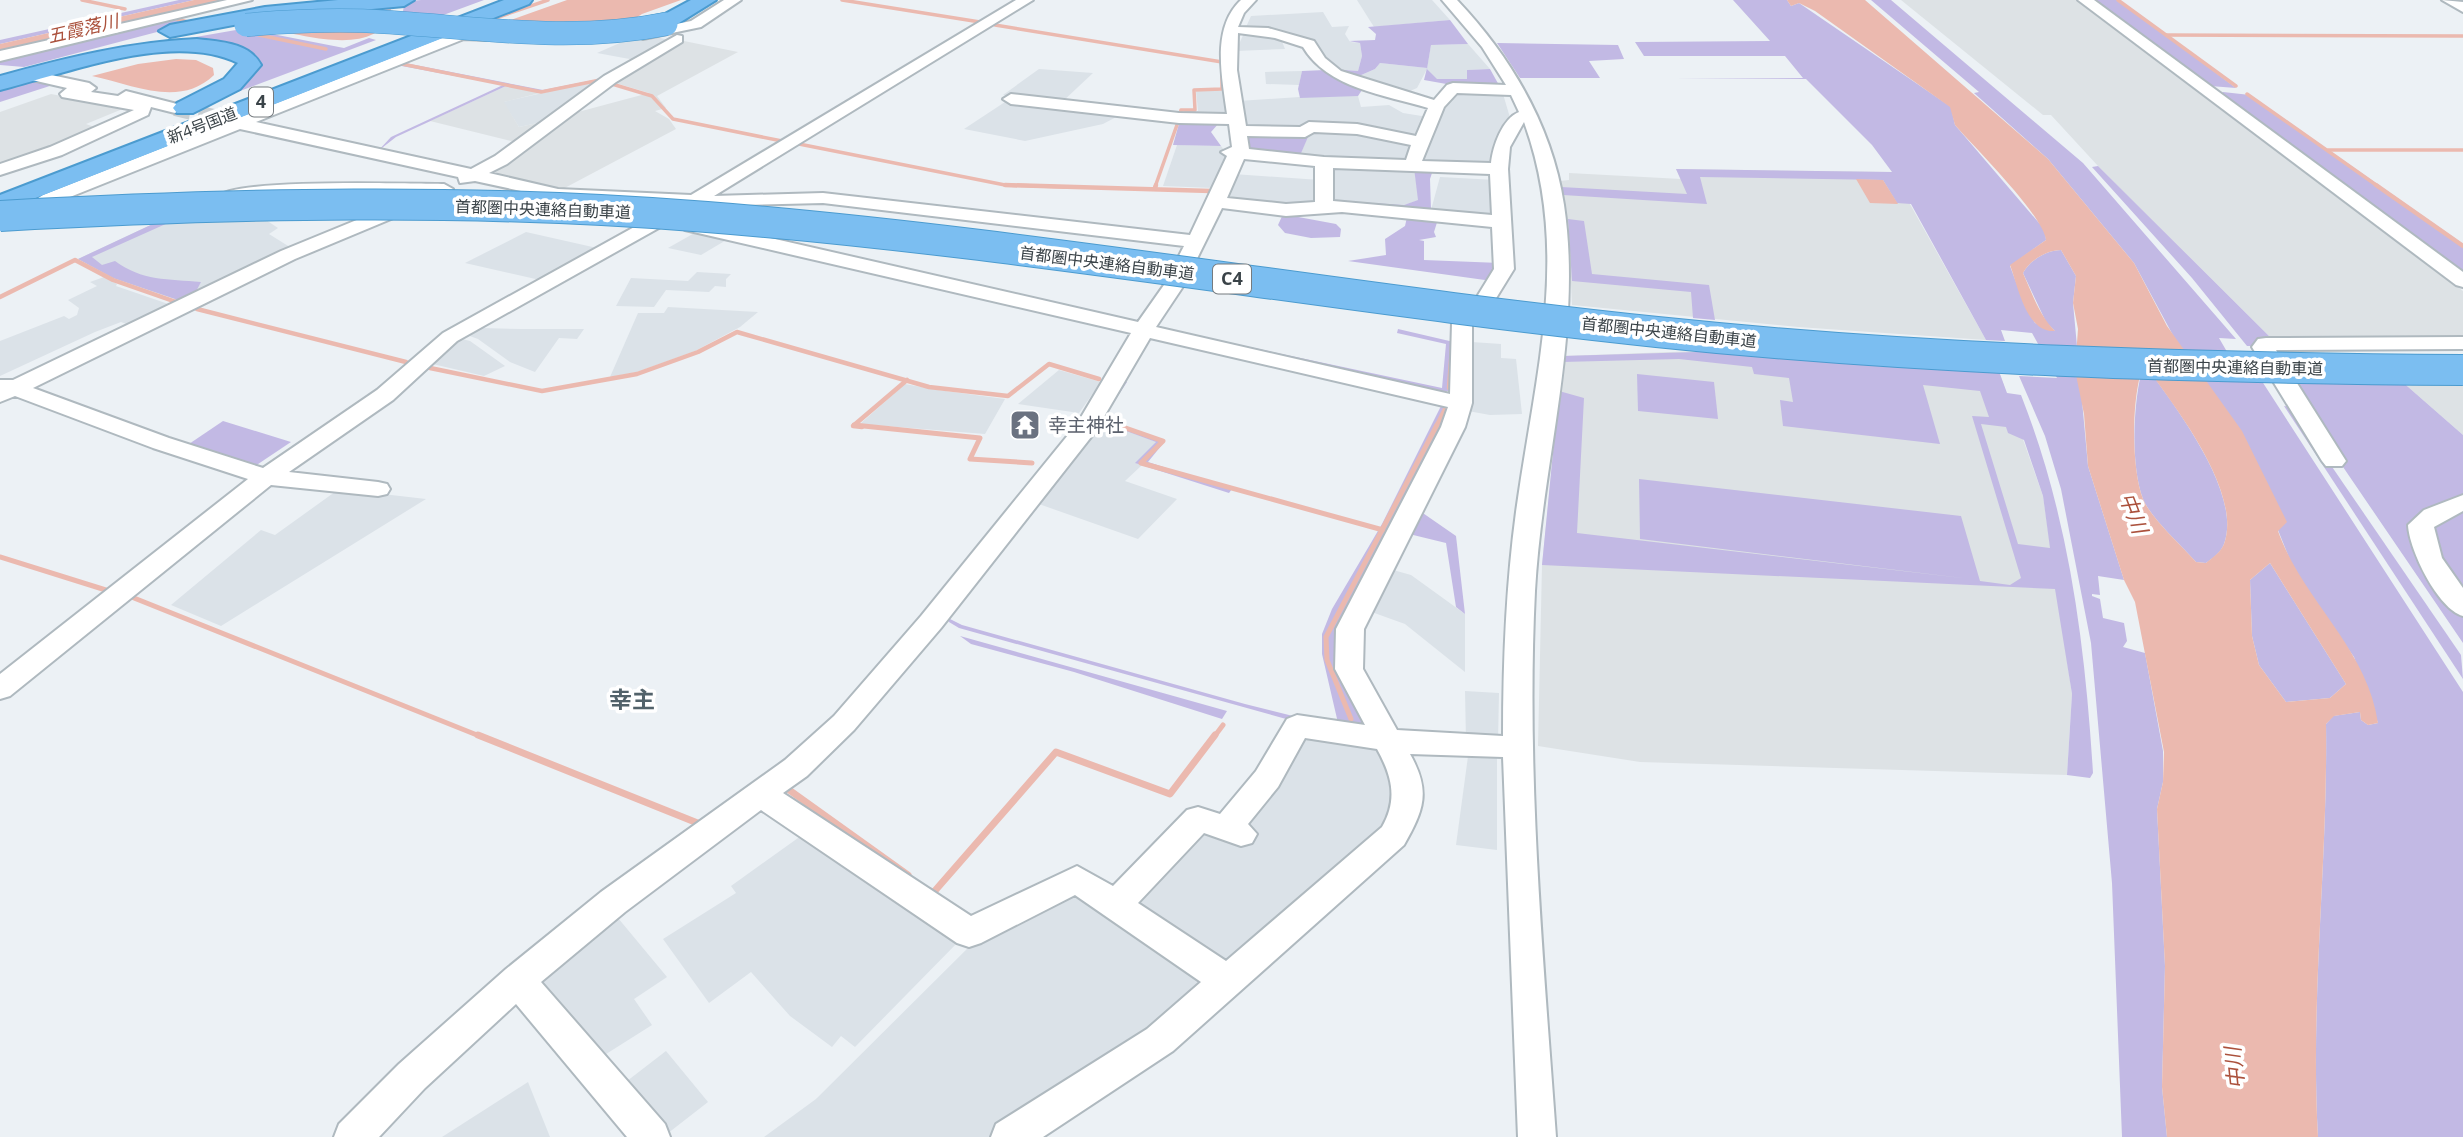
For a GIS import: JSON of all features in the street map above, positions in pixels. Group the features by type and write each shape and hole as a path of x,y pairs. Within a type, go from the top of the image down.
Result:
{"highway":[{"path":"2,77 102,49 229,19 404,0"},
{"name":"新4号国道","path":"0,195 227,102 491,0"},
{"name":"新4号国道","path":"3,214 315,81 522,0"},
{"path":"315,81 533,0"},
{"path":"659,26 706,0"},
{"path":"102,49 247,24 369,18 564,33 608,31 659,26 694,14 715,0"},
{"path":"2,77 138,43 247,24"},
{"path":"0,189 210,96 232,84 250,65 242,55 231,50 171,47 113,55 2,77"},
{"name":"首都圏中央連絡自動車道","path":"3,214 297,196 519,197 672,204 902,225 1521,304 1816,333 2164,353 2463,357"},
{"name":"首都圏中央連絡自動車道","path":"3,214 368,205 629,212 914,238 1522,317 1793,345 2147,366 2463,370"}],"street":[{"path":"0,56 245,0"},
{"path":"3,214 49,199 462,34 565,42 659,26 696,24 734,0"},
{"path":"0,689 266,477 385,395 450,337 663,219 1026,0"},
{"path":"1435,0 1512,90"},
{"path":"1449,0 1486,42 1528,114 1555,203 1558,260 1552,336 1524,554 1516,747 1537,1137"},
{"path":"2085,0 2463,281"},
{"path":"2448,0 2463,8"},
{"path":"1231,49 1243,30 1245,2"},
{"path":"353,1137 412,1076 518,980 613,902 761,794 819,748 931,622 1087,427 1144,329 1174,285 1216,202 1235,119 1228,34 1236,10 1245,2"},
{"path":"4,389 288,255 473,176 500,160 610,79 677,39 659,26"},
{"path":"1243,30 1270,30 1309,44 1319,61 1336,74 1437,106"},
{"path":"37,77 175,108"},
{"path":"0,170 103,131 142,113 143,107 112,99 68,94 83,86"},
{"path":"1413,164 1437,106 1453,88 1512,90"},
{"path":"1011,99 1178,118 1235,119 1305,132 1309,127 1338,127 1420,142"},
{"path":"1010,1137 1160,1040 1393,836 1402,824 1406,813 1406,774 1400,758 1386,739 1349,669 1350,629 1453,427 1461,403 1462,323 1483,304 1504,269 1499,169 1501,147 1518,118 1528,114"},
{"path":"1228,148 1235,119"},
{"path":"240,123 558,194 744,202 823,198 1197,242"},
{"path":"1228,148 1324,162 1499,169"},
{"path":"1324,162 1324,206"},
{"path":"3,214 35,222 141,216 257,191 444,189"},
{"path":"1216,202 1286,210 1324,206 1503,222"},
{"path":"663,219 1461,403"},
{"path":"2334,461 2263,347 2266,344 2463,343"},
{"path":"4,389 266,477 379,489"},
{"path":"2463,502 2433,515 2420,525 2420,538 2435,568 2463,607"},
{"path":"1116,904 1198,819 1234,832 1297,726 1343,735 1412,743 1516,747"},
{"path":"761,794 969,933 1077,879 1227,981"},
{"path":"518,980 651,1137"}],"shaded area":[{"path":"179,0 194,0 0,44 0,40"},
{"path":"324,0 375,0 176,27 24,67 0,65 0,58 166,18 186,23"},
{"path":"421,0 484,0 400,31 404,5 377,4"},
{"path":"1357,0 1432,0 1450,20 1374,27"},
{"path":"1733,0 1787,0 1791,6 1799,3 1951,107 1955,125 2045,230 2046,240 2010,266 2025,306 2035,323 2055,331 2046,322 2023,273 2026,268 2045,254 2061,250 2076,276 2073,303 2088,466 2124,580 2098,576 2100,595 2092,596 2100,599 2103,618 2124,623 2127,641 2123,647 2145,653 2163,751 2163,782 2157,809 2165,966 2162,1087 2167,1137 2122,1137 2112,883 2091,643 2061,489 2045,436 2019,376 2057,378 2032,333 2001,330 2005,341 1986,340 1911,204 1897,203 1883,180 1700,177 1707,204 1563,195 1561,187 1687,194 1676,169 1892,172 1872,145 1806,79 1675,79 1803,78 1785,56 1644,56 1635,42 1770,41"},
{"path":"1871,0 1891,0 2083,163 2236,339 2219,338 2237,369 2256,372 2463,692 2463,1137 2318,1137 2316,1034 2326,724 2333,716 2360,712 2361,720 2368,725 2378,723 2354,657 2296,575 2278,530 2134,263 2048,159 1974,93 1979,92"},
{"path":"1901,0 2076,0 2463,291 2463,338 2269,336 2098,166 2051,115 2043,115"},
{"path":"2094,0 2118,0 2236,88 2210,86"},
{"path":"1323,12 1332,27 1349,26 1345,34 1350,42 1360,43 1362,56 1358,71 1331,69 1311,43 1287,37 1271,29 1246,27 1251,16"},
{"path":"1450,20 1468,44 1431,45 1427,69 1437,79 1467,79 1467,70 1490,69 1500,87 1452,85 1424,80 1427,68 1380,63 1375,69 1359,76 1358,80 1331,69 1358,71 1362,56 1360,43 1349,41 1375,40 1376,34 1368,27"},
{"path":"259,26 257,31 344,48 369,38 376,40 216,100 253,71 233,47 127,49"},
{"path":"1244,33 1281,39 1285,49 1236,51"},
{"path":"652,36 669,40 635,60 597,53 631,38"},
{"path":"463,37 400,62 543,90 604,78 540,93 506,86 396,137 378,151 391,137 503,85 391,64"},
{"path":"684,41 738,52 657,96 666,108 655,111 669,119 676,129 559,191 484,173 563,116 649,93 609,81 675,42"},
{"path":"1497,43 1618,45 1624,59 1589,61 1600,78 1520,78"},
{"path":"1468,44 1490,69 1467,70 1468,79 1436,79 1427,69 1417,88 1403,94 1358,80 1359,76 1375,69 1380,63 1427,68 1431,45"},
{"path":"1039,69 1093,73 1061,103 1003,95"},
{"path":"1325,70 1364,87 1358,96 1300,98 1298,89 1302,71"},
{"path":"1302,71 1299,85 1266,84 1265,72"},
{"path":"26,80 56,84 0,102 0,88"},
{"path":"599,82 547,121 519,127 503,102"},
{"path":"506,86 540,93 504,102 519,127 547,121 515,142 430,121"},
{"path":"1456,90 1503,94 1511,121 1496,165 1418,160 1439,110"},
{"path":"1196,91 1225,92 1229,117 1184,117 1185,111 1198,111"},
{"path":"51,94 125,108 86,124 97,128 0,166 0,112"},
{"path":"2222,94 2250,95 2463,244 2463,271"},
{"path":"1329,95 1358,96 1361,107 1389,105 1403,113 1428,117 1419,138 1352,127 1245,130 1238,101"},
{"path":"1008,100 1120,115 1103,124 1025,141 964,129"},
{"path":"1180,120 1219,123 1211,132 1221,146 1173,145"},
{"path":"1311,128 1411,142 1410,164 1299,158"},
{"path":"1246,133 1308,137 1299,158 1248,152"},
{"path":"1177,145 1221,146 1227,154 1213,188 1163,186"},
{"path":"1329,165 1414,168 1419,200 1404,205 1332,204"},
{"path":"2098,166 2269,336 2255,341 2256,346 2247,346 2192,278 2092,167"},
{"path":"1434,167 1430,179 1431,210 1353,205 1356,202 1404,205 1418,200 1414,168"},
{"path":"1676,169 1892,172 1986,340 1798,327 1572,305 1568,221 1560,181 1569,180 1569,173 1681,179"},
{"path":"1233,174 1320,180 1321,202 1287,208 1223,198"},
{"path":"1440,177 1496,180 1499,216 1431,210"},
{"path":"1292,211 1293,216 1336,224 1341,229 1340,237 1311,238 1285,233 1278,225 1284,212"},
{"path":"254,212 278,228 269,234 293,249 184,302 113,278 78,259 157,222"},
{"path":"1408,213 1439,216 1434,232 1436,237 1419,240 1424,241 1424,260 1500,263 1492,281 1348,261 1386,255 1385,239 1405,226"},
{"path":"188,214 92,257 102,265 115,261 145,276 201,282 192,299 184,302 113,278 78,259 157,222"},
{"path":"1568,219 1584,221 1592,274 1709,285 1715,320 1693,318 1691,292 1572,281"},
{"path":"698,231 728,239 701,255 668,248"},
{"path":"526,232 597,248 540,280 465,263"},
{"path":"697,272 731,274 726,279 726,287 715,286 709,292 666,290 654,307 616,306 631,278 688,281"},
{"path":"104,277 117,284 116,286 177,307 132,326 121,322 95,332 0,376 0,341 64,316 69,319 77,315 79,308 68,300 97,286 90,282"},
{"path":"668,307 758,312 740,327 695,351 637,372 610,377 638,313 664,313"},
{"path":"1158,322 1160,328 1442,388 1446,344 1397,333 1398,329 1458,343 1458,388 1441,393 1157,329"},
{"path":"481,328 584,329 577,339 559,338 535,372 510,362 478,339 467,335"},
{"path":"1156,334 1449,401 1454,405 1454,415 1344,627 1344,666 1369,725 1364,732 1338,731 1304,724 959,628 949,622 948,618 962,625 1245,704 1321,723 1338,723 1322,654 1322,634 1332,609 1382,524 1442,404 1149,337 1127,368 1146,337"},
{"path":"458,338 470,341 505,366 484,376 424,362"},
{"path":"1472,342 1501,344 1501,358 1516,359 1522,414 1490,415 1468,411"},
{"path":"1697,342 1997,366 2007,393 2021,395 2038,441 2063,534 2085,676 2093,773 2090,778 2067,775 2072,694 2055,589 1542,565 1559,391 1584,398 1577,533 1971,579 1640,539 1639,479 1961,516 1980,581 2010,585 2021,578 1972,416 1989,417 1980,391 1923,385 1940,444 1783,426 1780,400 1793,402 1789,378 1754,374 1752,367 1679,359 1562,362 1563,356 1696,352","holes":["1981,424 2006,427 2008,433 2024,440 2043,496 2050,548 2018,544"]},
{"path":"1697,351 1997,366 2043,496 2072,694 2067,775 1640,762 1538,746 1542,565 1563,356"},
{"path":"2144,363 2202,449 2223,499 2227,523 2224,544 2206,563 2196,562 2159,523 2143,499 2136,468 2134,431 2137,394"},
{"path":"1059,370 1101,382 1079,413 1018,404"},
{"path":"1637,374 1714,382 1718,419 1638,411"},
{"path":"2399,379 2463,379 2463,435"},
{"path":"2399,379 2463,435 2463,643 2341,464 2347,463 2297,381"},
{"path":"1120,380 1127,382 1108,411 1112,421 1165,441 1148,462 1232,489 1229,493 1135,463 1156,442 1096,420"},
{"path":"905,384 1005,399 985,434 860,424"},
{"path":"2284,406 2291,407 2461,655 2463,679"},
{"path":"1096,420 1157,442 1136,463 1142,465 1125,481 1177,499 1138,539 1036,503"},
{"path":"223,421 291,442 252,468 186,446"},
{"path":"339,489 426,499 221,626 171,605 261,530 275,535"},
{"path":"1417,509 1456,536 1465,614 1456,607 1446,543 1405,533"},
{"path":"2270,563 2346,684 2330,698 2286,702 2259,665 2252,636 2250,580"},
{"path":"1386,568 1411,575 1465,614 1465,672 1405,624 1366,610"},
{"path":"960,636 1227,711 1222,719 1074,672 971,644"},
{"path":"1465,691 1499,693 1498,742 1466,741"},
{"path":"1298,730 1386,746 1401,810 1227,968 1126,902 1198,824 1235,835"},
{"path":"1469,749 1497,750 1497,850 1456,845"},
{"path":"805,833 962,938 855,1047 841,1036 832,1047 790,1016 751,972 709,1003 663,939 736,893 731,886"},
{"path":"1071,889 1208,985 1153,1035 993,1137 764,1137 816,1099 980,936"},
{"path":"613,912 667,977 634,999 652,1025 595,1061 533,980"},
{"path":"666,1051 708,1102 663,1137 618,1088"},
{"path":"528,1082 550,1137 442,1137"}],"water":[{"name":"五霞落川","path":"194,0 230,0 0,51 0,44"},
{"path":"567,0 681,0 642,14 628,23 508,21"},
{"name":"中川","path":"1787,0 1865,0 2048,159 2134,263 2167,326 2242,431 2287,522 2278,531 2289,556 2361,671 2372,696 2378,723 2368,725 2361,720 2360,712 2334,716 2326,724 2316,1034 2318,1137 2167,1137 2162,1087 2165,966 2157,809 2163,782 2164,752 2135,602 2124,580 2088,466 2084,414 2075,370 2078,329 2073,303 2076,276 2061,250 2034,260 2023,273 2045,318 2055,331 2045,330 2030,317 2010,265 2046,240 2042,229 2021,199 1955,125 1950,107 1815,11 1799,3 1791,6","holes":["2144,364 2202,449 2224,500 2227,523 2224,544 2206,563 2196,562 2159,523 2143,499 2136,469 2134,431 2137,393","2270,563 2346,684 2330,698 2286,702 2259,665 2252,636 2250,580"]},
{"path":"391,9 385,24 374,34 359,39 323,39 274,30 326,14"},
{"path":"176,59 196,60 213,68 214,75 201,85 172,92 140,88 92,76 138,64"},
{"path":"1856,179 1883,180 1898,204 1870,203"}],"waterway":[{"name":"五霞落川","path":"82,0 125,9"},
{"path":"487,21 548,0"},
{"path":"842,0 980,22"},
{"path":"2118,0 2166,35"},
{"path":"173,18 188,22"},
{"path":"995,25 1222,62 1222,89 1194,90 1195,110 1181,110 1180,114"},
{"path":"259,35 326,49"},
{"path":"2166,35 2463,36"},
{"path":"2166,35 2236,86"},
{"path":"397,63 541,92 600,80"},
{"path":"612,84 652,96 673,119 782,141"},
{"path":"2247,94 2379,187"},
{"path":"1155,187 1178,122"},
{"path":"799,144 1005,185"},
{"path":"2328,150 2463,150"},
{"path":"1005,185 1211,191 1210,194"},
{"path":"1005,185 1065,187"},
{"path":"2376,185 2463,246"},
{"path":"0,297 75,260 113,280 179,303"},
{"path":"197,309 406,362"},
{"path":"430,368 542,391 637,374 698,352 737,332 906,381"},
{"path":"1449,388 1452,347"},
{"path":"906,381 929,387 1008,396 1049,364 1099,379"},
{"path":"854,425 906,381"},
{"path":"1437,425 1446,407"},
{"path":"1105,409 1103,413 1111,423 1122,427"},
{"path":"854,425 980,438 970,459 1032,463"},
{"path":"854,425 862,427"},
{"path":"1117,425 1163,441 1141,463 1382,530"},
{"path":"1382,530 1437,425"},
{"path":"1351,719 1327,660 1326,637 1382,530"},
{"path":"0,557 109,591"},
{"path":"134,598 482,737"},
{"path":"1214,737 1223,725"},
{"path":"478,735 700,824"},
{"path":"930,891 933,893 1056,752 1170,794 1215,735"},
{"path":"785,787 908,875"}],"tunnel":[{"path":"175,108 239,123"}],"place":[{"name":"幸主神社","path":"1025,425"}],"district":[{"name":"幸主","path":"632,700"}]}
